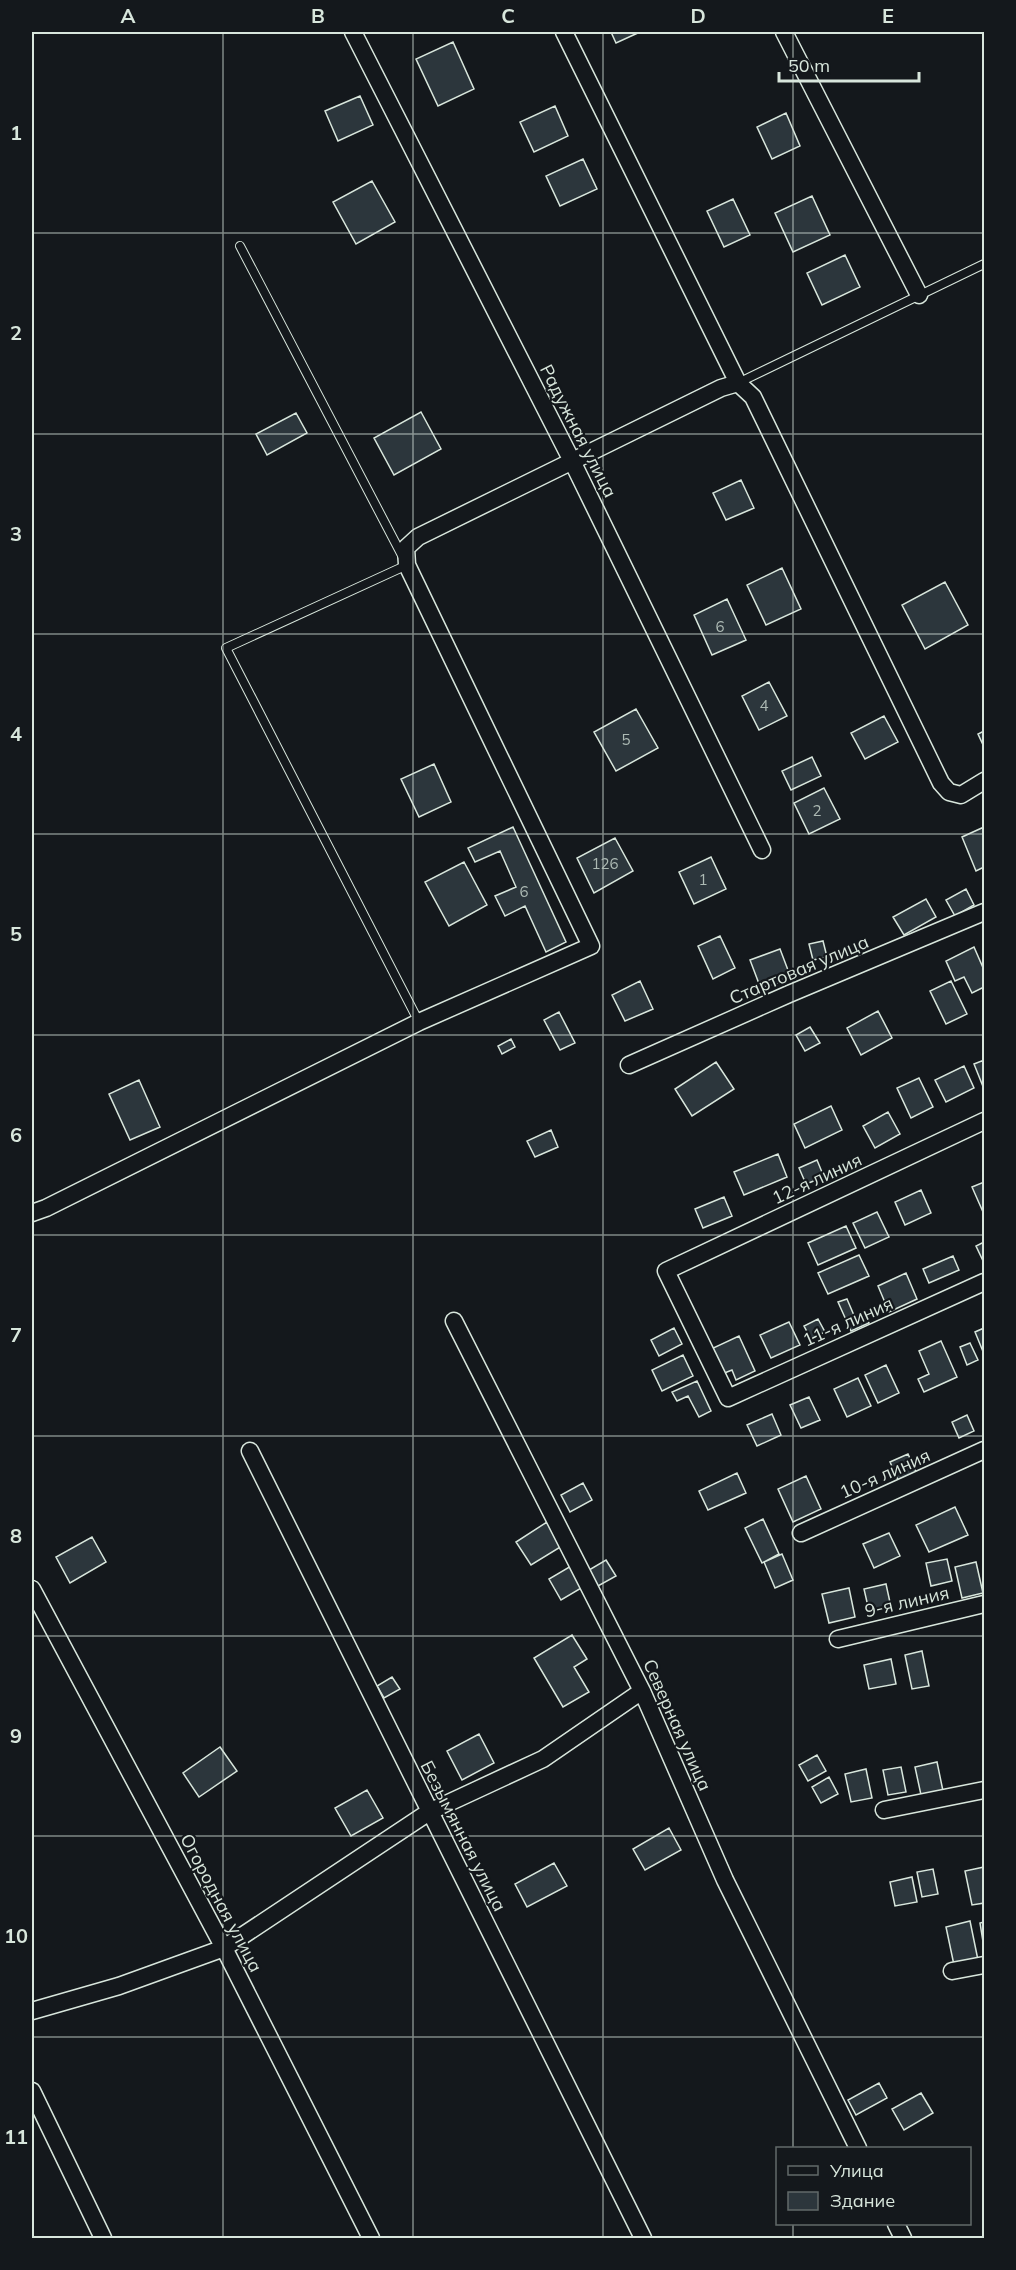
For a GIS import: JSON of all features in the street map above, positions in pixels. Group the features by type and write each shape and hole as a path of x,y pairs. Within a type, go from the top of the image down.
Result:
{"street":[{"name":"Радужная улица","path":"353,32 572,461 762,850"},
{"path":"564,32 738,383 753,397 941,783 949,792 961,795 984,781"},
{"path":"784,32 919,295"},
{"path":"32,1213 418,1022 591,946 407,565 406,548 418,537 721,388 738,383"},
{"name":"Стартовая улица","path":"629,1065 789,994 984,912"},
{"name":"12-я линия","path":"728,1398 666,1271 984,1121"},
{"name":"11-я линия","path":"728,1398 984,1282"},
{"name":"Северная улица","path":"454,1321 642,1691 725,1880 858,2147"},
{"name":"10-я линия","path":"801,1533 984,1450"},
{"name":"Безымянная улица","path":"250,1451 643,2238"},
{"name":"Огородная улица","path":"32,1588 224,1948 371,2238"},
{"name":"9-я линия","path":"838,1639 984,1604"},
{"path":"32,2011 119,1986 224,1948 429,1812 543,1759 642,1691"},
{"path":"884,1810 984,1790"},
{"path":"952,1971 984,1965"},
{"path":"32,2091 104,2238"}],"lane":[{"path":"240,246 407,565 226,648 418,1022"},
{"path":"738,383 984,264"}],"building":[{"path":"611,32 640,32 616,43"},
{"path":"453,42 474,89 438,106 416,59"},
{"path":"360,96 373,125 338,141 325,111"},
{"path":"555,106 568,136 534,152 520,122"},
{"path":"786,113 800,146 772,159 757,127"},
{"path":"583,159 597,189 560,206 546,176"},
{"path":"372,181 395,222 356,244 333,202"},
{"path":"812,196 830,235 793,252 775,213"},
{"path":"733,199 750,235 724,247 707,211"},
{"path":"845,255 860,287 822,305 807,273"},
{"path":"421,412 441,449 394,475 374,438"},
{"path":"296,413 307,433 267,455 256,434"},
{"path":"741,480 754,508 726,520 713,493"},
{"path":"782,568 801,609 766,625 747,585"},
{"path":"945,582 968,625 925,649 902,605"},
{"path":"727,599 746,640 712,655 694,615"},
{"path":"769,682 787,716 759,730 742,696"},
{"path":"636,709 658,748 616,771 594,732"},
{"path":"884,716 898,742 865,759 851,733"},
{"path":"984,731 984,747 978,734"},
{"path":"812,757 821,776 791,790 782,771"},
{"path":"434,764 451,802 419,817 401,779"},
{"path":"824,788 840,819 809,834 794,803"},
{"path":"513,827 566,942 546,952 525,906 505,916 495,896 516,887 500,851 475,862 468,848"},
{"path":"984,827 984,867 976,871 962,837"},
{"path":"615,838 633,871 594,893 577,858"},
{"path":"711,857 726,889 694,904 679,872"},
{"path":"464,862 487,905 449,926 425,882"},
{"path":"966,889 974,905 955,916 946,900"},
{"path":"926,899 936,917 904,935 893,917"},
{"path":"720,936 735,968 713,979 698,946"},
{"path":"823,941 827,957 813,960 809,944"},
{"path":"974,947 984,970 984,987 972,993 964,977 955,981 946,961"},
{"path":"780,949 791,978 761,989 750,960"},
{"path":"640,981 653,1009 625,1021 612,995"},
{"path":"951,981 967,1014 946,1024 930,991"},
{"path":"878,1011 892,1038 861,1055 847,1028"},
{"path":"559,1012 575,1043 560,1050 544,1020"},
{"path":"810,1027 820,1043 805,1051 796,1035"},
{"path":"511,1039 515,1047 502,1054 498,1046"},
{"path":"984,1060 984,1089 974,1064"},
{"path":"716,1062 734,1089 692,1116 675,1089"},
{"path":"964,1066 974,1088 946,1102 935,1080"},
{"path":"919,1078 933,1107 911,1118 897,1088"},
{"path":"139,1080 160,1127 130,1140 109,1094"},
{"path":"831,1106 842,1130 805,1148 794,1124"},
{"path":"888,1112 900,1134 875,1148 863,1126"},
{"path":"551,1130 558,1147 535,1157 527,1141"},
{"path":"778,1154 787,1177 744,1195 734,1172"},
{"path":"817,1160 824,1177 806,1184 799,1168"},
{"path":"984,1182 984,1211 983,1212 972,1187"},
{"path":"921,1190 931,1213 905,1225 895,1202"},
{"path":"724,1197 732,1216 703,1228 695,1209"},
{"path":"877,1212 889,1237 865,1248 853,1223"},
{"path":"846,1226 856,1248 818,1265 808,1243"},
{"path":"984,1242 984,1263 976,1246"},
{"path":"859,1255 869,1276 828,1294 818,1273"},
{"path":"953,1256 959,1270 929,1283 923,1269"},
{"path":"906,1273 917,1299 889,1312 878,1286"},
{"path":"847,1299 856,1320 865,1316 869,1323 851,1331 838,1302"},
{"path":"818,1319 825,1332 811,1339 804,1326"},
{"path":"789,1322 800,1345 771,1358 760,1335"},
{"path":"674,1328 682,1344 659,1356 651,1340"},
{"path":"984,1328 984,1354 975,1332"},
{"path":"739,1336 755,1371 736,1380 732,1370 722,1374 711,1349"},
{"path":"941,1341 957,1377 924,1392 918,1379 929,1374 919,1351"},
{"path":"970,1343 978,1360 967,1365 960,1347"},
{"path":"683,1355 693,1376 662,1391 652,1370"},
{"path":"886,1365 899,1393 878,1403 865,1375"},
{"path":"858,1378 871,1406 847,1417 834,1389"},
{"path":"697,1381 711,1411 699,1417 688,1396 677,1401 672,1392"},
{"path":"809,1397 820,1420 801,1428 790,1405"},
{"path":"772,1414 781,1435 757,1446 747,1425"},
{"path":"967,1415 974,1431 959,1438 952,1422"},
{"path":"908,1454 917,1474 899,1482 890,1462"},
{"path":"737,1473 746,1493 708,1510 699,1491"},
{"path":"806,1476 821,1509 793,1522 778,1489"},
{"path":"583,1483 592,1500 570,1512 561,1495"},
{"path":"955,1507 968,1535 929,1552 916,1525"},
{"path":"763,1519 779,1554 762,1563 745,1528"},
{"path":"547,1522 562,1546 531,1565 516,1542"},
{"path":"889,1533 900,1556 874,1568 863,1544"},
{"path":"92,1537 106,1562 70,1583 56,1557"},
{"path":"782,1554 793,1580 775,1588 764,1562"},
{"path":"947,1559 952,1581 931,1586 926,1563"},
{"path":"606,1560 616,1576 598,1586 589,1570"},
{"path":"976,1562 983,1593 962,1598 955,1567"},
{"path":"571,1566 583,1587 561,1600 549,1579"},
{"path":"886,1584 891,1607 869,1611 864,1589"},
{"path":"849,1588 855,1617 829,1623 822,1594"},
{"path":"572,1635 587,1659 574,1667 589,1692 563,1707 534,1658"},
{"path":"922,1651 929,1686 912,1689 905,1655"},
{"path":"891,1659 896,1684 869,1689 864,1665"},
{"path":"392,1677 400,1689 384,1698 377,1686"},
{"path":"479,1734 494,1763 462,1780 447,1751"},
{"path":"220,1747 237,1771 199,1797 183,1773"},
{"path":"817,1755 826,1771 808,1781 799,1765"},
{"path":"937,1762 943,1791 921,1795 915,1767"},
{"path":"901,1767 906,1792 888,1795 883,1770"},
{"path":"866,1769 872,1798 851,1802 845,1774"},
{"path":"829,1777 838,1794 821,1803 812,1787"},
{"path":"367,1790 383,1818 351,1836 335,1808"},
{"path":"669,1828 681,1850 645,1870 633,1849"},
{"path":"554,1863 567,1886 527,1907 515,1884"},
{"path":"984,1867 984,1903 972,1905 965,1871"},
{"path":"933,1869 938,1894 922,1897 917,1872"},
{"path":"912,1877 917,1902 895,1906 890,1882"},
{"path":"970,1921 978,1960 954,1965 946,1927"},
{"path":"984,1922 984,1948 980,1923"},
{"path":"879,2083 887,2098 856,2115 848,2100"},
{"path":"921,2093 933,2113 904,2130 892,2109"}]}
